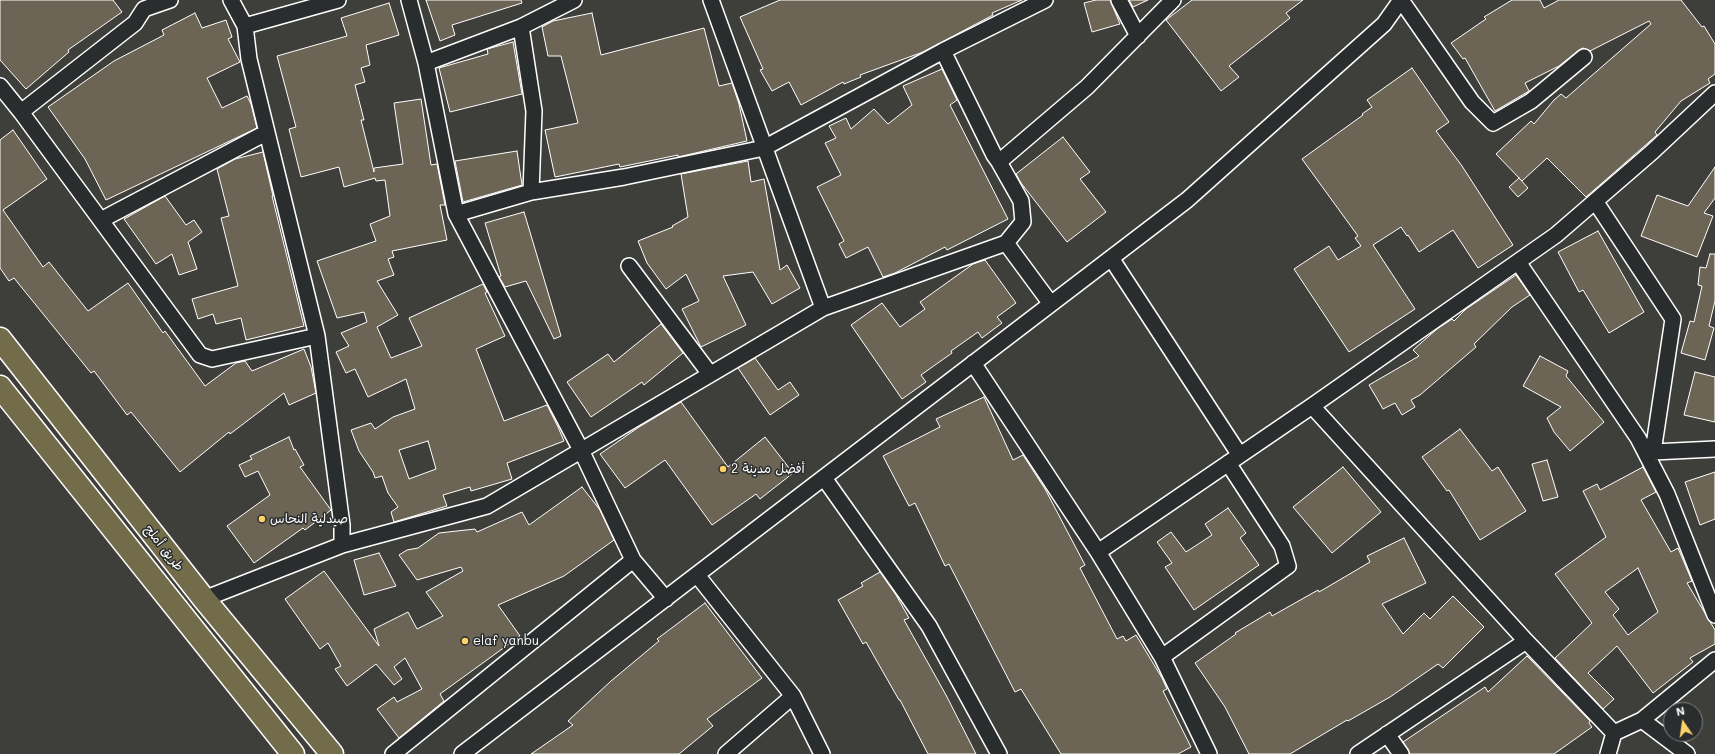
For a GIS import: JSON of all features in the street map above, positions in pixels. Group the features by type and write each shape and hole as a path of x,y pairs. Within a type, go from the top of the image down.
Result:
{"highway":[{"name":"طريق أملج","path":"0,339 204,599 332,754"},
{"path":"0,388 293,754"}],"street":[{"path":"21,112 135,23 141,5 170,0"},
{"path":"231,0 245,26 249,59 318,336 342,525 342,545"},
{"path":"245,26 338,0"},
{"path":"409,0 426,62 456,214 581,450 633,560 666,599"},
{"path":"426,62 521,27 574,0"},
{"path":"456,214 531,192 624,177 764,148 943,52 1045,0"},
{"path":"1119,0 1138,36"},
{"path":"999,162 1087,87 1173,0"},
{"path":"462,754 1186,200 1384,24 1401,0 1472,102 1493,123 1531,101 1584,57"},
{"path":"713,1 764,148 823,308"},
{"path":"521,27 534,111 531,192"},
{"path":"204,599 342,545 487,506 823,308 1006,242 1023,222 1021,201 994,155 943,52"},
{"path":"0,86 21,112 200,355 212,359 318,336"},
{"path":"1098,552 1312,406 1556,235 1715,93"},
{"path":"101,220 260,136"},
{"path":"1595,201 1673,319 1653,452"},
{"path":"1006,242 1051,304"},
{"path":"1111,258 1234,458 1282,546 1288,566 1162,657"},
{"path":"1518,262 1638,438 1667,494 1711,592 1715,615"},
{"path":"629,266 710,374"},
{"path":"973,363 1098,552 1162,657 1210,754"},
{"path":"1312,406 1526,641 1614,733"},
{"path":"1638,438 1653,452 1715,449"},
{"path":"824,478 929,626 999,754"},
{"path":"393,754 633,560"},
{"path":"697,575 793,696 822,754"},
{"path":"1358,754 1526,641"},
{"path":"1608,754 1614,733 1642,720 1715,660"},
{"path":"726,754 793,696"},
{"path":"1642,720 1687,754"},
{"path":"1387,734 1401,754"}],"building":[{"path":"0,0 113,0 122,12 68,50 69,52 26,89 0,60"},
{"path":"426,0 521,0 522,3 452,25 455,35 440,41"},
{"path":"780,0 1022,0 992,13 993,15 923,52 860,75 861,77 844,84 843,82 801,105 789,82 772,91 760,70 763,69 740,17"},
{"path":"1096,0 1110,0 1120,24 1092,32 1084,3"},
{"path":"1129,0 1148,0 1133,7"},
{"path":"1192,0 1303,0 1286,13 1290,18 1229,66 1239,77 1221,91 1166,20"},
{"path":"1512,0 1540,0 1544,8 1559,0 1681,0 1702,27 1704,26 1715,44 1715,74 1708,79 1710,83 1681,101 1655,132 1657,135 1586,197 1547,158 1522,181 1496,154 1531,121 1534,124 1561,94 1566,98 1651,24 1649,21 1590,51 1583,48 1579,50 1559,66 1525,83 1529,91 1495,111 1465,58 1463,59 1451,43 1486,19 1484,17"},
{"path":"389,3 399,35 366,45 370,65 361,68 365,82 355,85 364,120 361,120 374,172 374,168 403,164 394,103 421,99 431,165 437,164 445,205 440,205 447,240 392,251 394,257 388,259 394,275 377,281 398,315 377,327 391,358 422,346 409,318 483,284 487,292 485,293 505,336 476,349 504,421 547,405 564,441 507,463 512,479 471,491 470,487 443,495 447,506 394,522 391,512 398,507 388,493 382,476 375,478 373,472 359,451 351,430 371,423 375,429 393,417 415,409 406,379 368,397 355,369 346,373 336,352 349,346 341,333 367,322 364,312 337,318 317,261 376,241 370,224 390,216 385,180 376,181 375,178 344,187 339,167 301,177 289,129 296,127 277,56 347,36 341,18","holes":["428,441 436,469 409,479 399,450"]},
{"path":"195,13 202,28 226,20 232,37 228,39 240,62 207,78 222,108 247,96 251,104 257,128 106,200 85,159 48,107 114,61 164,35 162,30"},
{"path":"592,13 601,55 704,28 719,86 732,83 739,104 747,141 678,157 678,155 620,167 619,164 555,177 545,130 578,123 561,56 548,56 542,27 553,21"},
{"path":"513,42 522,94 450,112 439,68 488,54 487,49"},
{"path":"1412,68 1449,122 1436,131 1462,166 1513,245 1478,268 1453,230 1419,252 1401,227 1373,245 1415,309 1349,352 1294,269 1329,246 1338,260 1361,246 1355,238 1358,236 1302,159 1363,115 1362,114 1372,107 1367,100"},
{"path":"942,69 957,100 950,105 1008,219 947,250 945,247 895,273 883,277 868,247 846,258 839,244 844,241 817,187 841,175 825,143 836,138 829,126 846,118 851,129 874,109 888,124 912,105 903,86"},
{"path":"13,130 47,179 3,210 43,267 49,262 88,311 128,283 163,333 165,331 205,386 236,363 245,361 252,371 304,349 311,367 316,393 289,405 284,393 230,434 229,432 180,472 131,412 127,415 94,371 91,373 14,278 9,281 0,268 0,140"},
{"path":"1063,137 1090,172 1080,179 1106,212 1067,242 1021,183 1016,174"},
{"path":"517,151 522,185 463,202 455,161"},
{"path":"263,152 272,196 304,326 246,340 241,318 216,324 213,314 198,319 192,299 238,286 221,218 229,216 217,169 235,159"},
{"path":"748,161 751,182 764,179 780,270 787,265 800,288 772,304 753,272 723,276 746,325 701,347 682,309 699,301 686,274 666,289 647,263 638,241 673,227 672,226 688,217 681,174"},
{"path":"1715,167 1715,198 1704,213 1713,216 1697,257 1641,236 1657,195 1688,206"},
{"path":"1519,178 1528,188 1518,197 1509,187"},
{"path":"165,196 186,225 194,220 202,232 188,242 197,269 179,275 172,254 156,264 124,219"},
{"path":"524,212 561,336 554,339 526,281 505,287 499,277 501,276 485,223"},
{"path":"1598,231 1644,312 1609,333 1583,290 1579,292 1558,252"},
{"path":"1710,254 1715,254 1715,301 1709,326 1714,328 1705,360 1681,353 1690,321 1694,322 1702,286 1698,285 1700,267 1706,268"},
{"path":"985,260 1016,303 997,317 1002,323 982,338 978,332 951,351 952,353 921,375 926,382 902,399 851,325 882,303 900,327 925,309 920,302 973,264"},
{"path":"1516,275 1530,295 1512,307 1474,344 1476,347 1420,395 1411,400 1415,407 1402,415 1395,403 1383,409 1369,385 1419,356 1413,350 1437,329 1452,319 1454,321 1466,309"},
{"path":"661,324 683,353 644,385 642,382 591,417 567,382 608,354 614,362"},
{"path":"1540,356 1568,371 1566,376 1604,422 1570,451 1554,432 1547,418 1561,407 1523,386"},
{"path":"755,358 778,390 790,382 799,395 770,415 738,368"},
{"path":"1695,372 1715,377 1715,422 1684,415"},
{"path":"984,397 1013,460 1023,455 1045,489 1085,565 1080,568 1117,639 1123,636 1126,641 1136,635 1162,678 1167,689 1163,691 1191,747 1178,754 1061,754 1021,689 1015,692 949,564 945,566 915,503 909,506 883,456 940,427 936,419"},
{"path":"681,402 728,467 765,437 793,473 760,499 756,494 712,525 665,460 625,488 600,454 639,427"},
{"path":"1460,429 1492,471 1498,467 1526,511 1480,540 1449,490 1447,491 1422,457"},
{"path":"289,437 294,450 295,449 304,465 300,467 331,510 305,530 303,528 254,563 227,526 270,495 258,471 245,477 239,465 252,459 250,456"},
{"path":"1547,460 1558,497 1543,501 1532,464"},
{"path":"1343,467 1381,512 1332,553 1293,507"},
{"path":"1643,467 1656,492 1641,500 1671,552 1678,548 1692,581 1687,583 1715,630 1715,644 1690,658 1693,662 1653,693 1617,646 1588,673 1614,699 1603,709 1555,658 1592,623 1555,574 1606,537 1583,491 1597,484 1600,490","holes":["1638,568 1658,612 1628,635 1613,615 1619,609 1605,592"]},
{"path":"1715,472 1715,519 1700,525 1685,482"},
{"path":"582,487 600,510 614,540 564,576 498,605 520,636 440,694 444,701 399,738 377,709 394,697 397,702 422,689 405,658 394,667 402,679 394,685 376,664 347,686 335,669 341,666 328,643 320,649 285,599 324,571 379,646 374,629 408,612 417,629 443,616 426,592 463,571 461,567 417,580 399,555 407,550 418,548 439,533 475,529 477,532 522,512 529,525"},
{"path":"1228,508 1246,533 1240,538 1259,565 1194,610 1165,567 1172,563 1157,542 1171,532 1186,552 1212,535 1205,524"},
{"path":"1404,538 1426,583 1382,604 1403,634 1424,613 1430,619 1453,596 1484,627 1443,668 1438,664 1390,697 1348,721 1347,720 1290,754 1249,754 1225,707 1195,663 1236,634 1235,633 1270,612 1272,616 1318,590 1319,592 1370,562 1367,556"},
{"path":"379,553 396,586 364,595 354,560"},
{"path":"880,572 896,595 909,618 904,620 946,695 976,754 928,754 900,700 866,642 863,644 838,600 863,586 861,583"},
{"path":"705,603 762,678 707,719 713,726 679,754 531,754 573,725 568,721 611,681 659,641 657,639"},
{"path":"1527,656 1590,721 1589,723 1592,727 1554,754 1410,754 1403,742 1485,687 1488,692"}],"place":[{"name":"2 أفضل مدينة","path":"723,469"},
{"name":"صيدلية النحاس","path":"262,519"},
{"name":"elaf yanbu","path":"465,641"}]}
